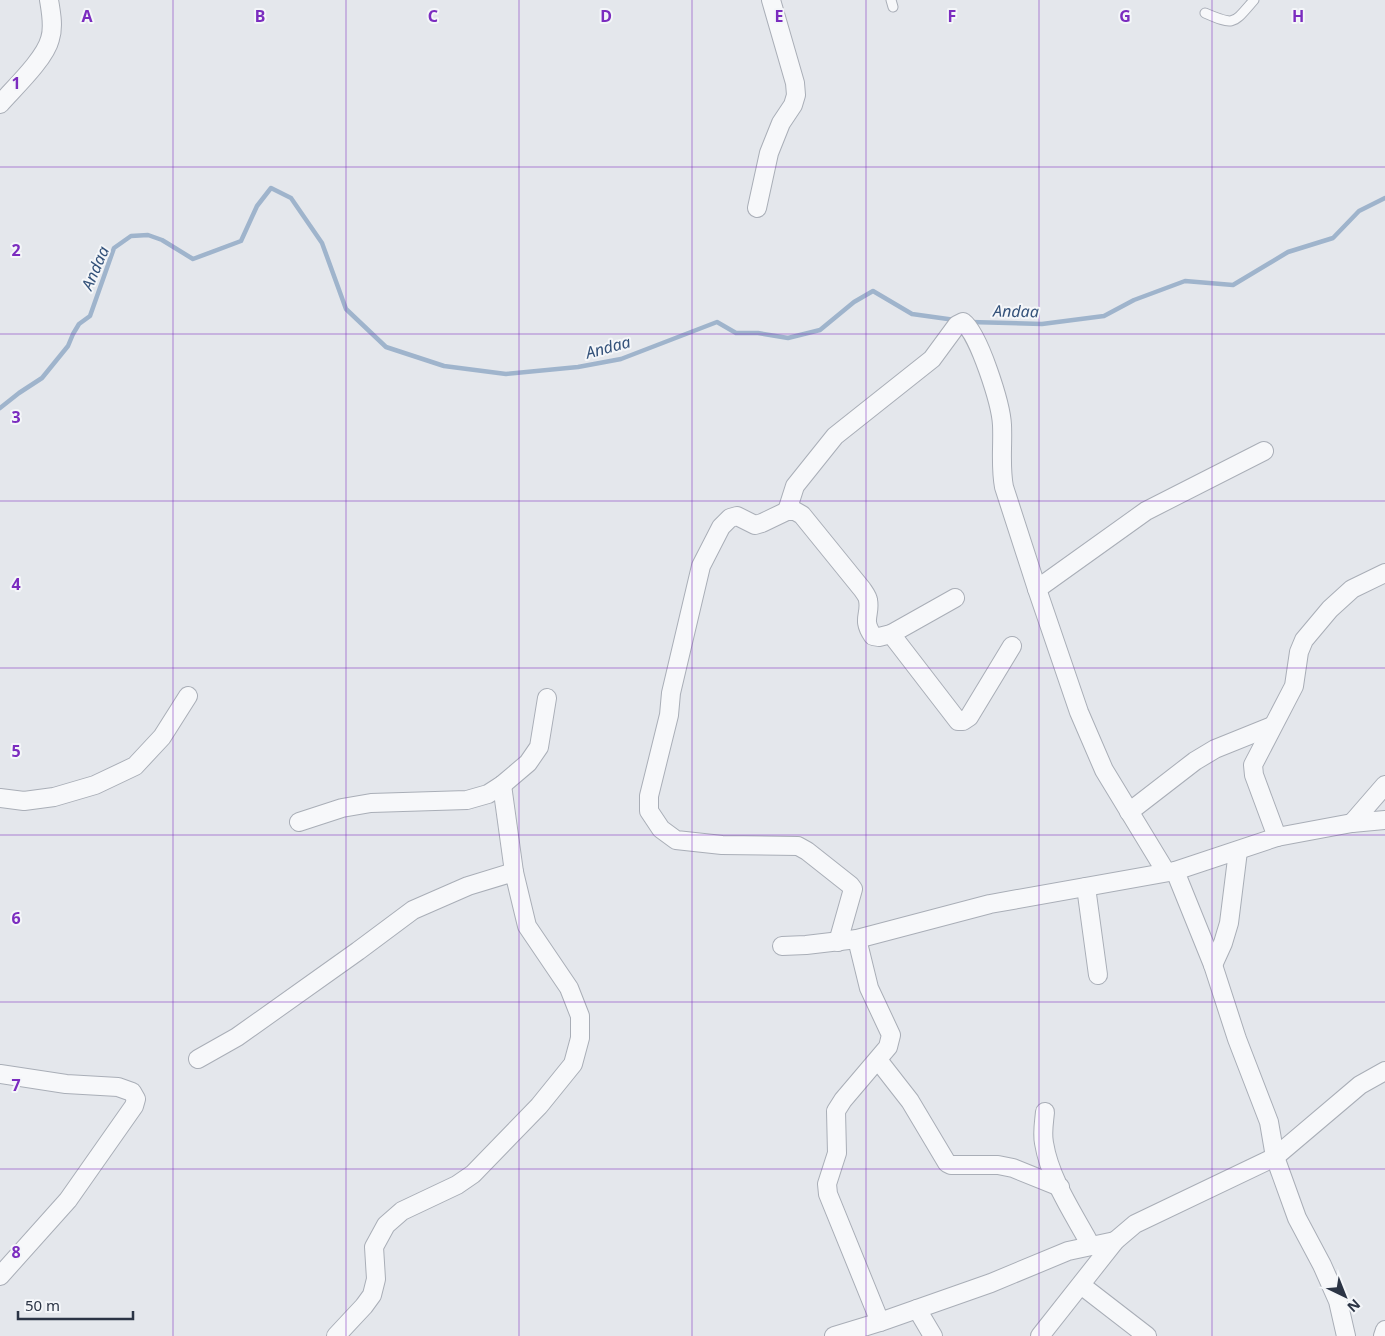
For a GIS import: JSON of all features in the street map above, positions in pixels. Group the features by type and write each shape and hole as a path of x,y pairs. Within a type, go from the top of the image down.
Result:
{"street":[{"path":"0,104 43,55 51,39 52,14 49,0"},
{"path":"757,208 769,153 781,123 794,105 796,95 795,83 771,0"},
{"path":"787,511 795,486 836,436 932,359 954,329 962,322 970,330 991,379 1002,424 1002,473 1004,487 1036,589 1079,712 1104,770 1129,812 1170,872 1213,965 1237,1039 1269,1122 1275,1157 1297,1218 1322,1264 1338,1301 1346,1336"},
{"path":"1036,589 1146,511 1264,451"},
{"path":"838,942 853,889 807,851 798,846 722,845 676,840 660,829 650,811 649,796 669,715 671,693 701,566 722,527 730,518 737,516 755,525 787,511 795,511 802,515 862,589 868,600 866,618 868,629 873,636 880,637 890,634 955,598"},
{"path":"1277,838 1254,775 1253,764 1294,686 1299,652 1304,640 1330,609 1352,589 1385,573"},
{"path":"890,634 958,721 963,721 969,717 1012,646"},
{"path":"0,798 24,801 54,797 95,785 135,766 162,737 188,696"},
{"path":"299,822 342,808 371,803 467,800 488,794 528,763 539,747 547,698"},
{"path":"1129,812 1195,761 1215,749 1272,726"},
{"path":"336,1336 372,1295 376,1279 374,1246 386,1225 402,1211 457,1185 473,1174 539,1106 573,1064 580,1038 580,1016 569,988 527,926 514,872 502,785"},
{"path":"1352,823 1385,785"},
{"path":"782,946 857,939 990,904 1170,872 1277,838 1352,823 1385,820"},
{"path":"1213,965 1230,923 1238,851"},
{"path":"198,1059 237,1037 413,910 468,886 514,872"},
{"path":"1086,886 1098,975"},
{"path":"857,939 869,988 890,1035 888,1047 842,1100 836,1111 837,1153 827,1184 828,1194 880,1322"},
{"path":"878,1060 910,1101 947,1163 952,1165 998,1165 1013,1168 1060,1187"},
{"path":"1040,1336 1115,1240 1135,1224 1275,1157 1360,1085 1385,1072"},
{"path":"0,1074 66,1084 118,1087 132,1092 136,1099 134,1106 68,1200 0,1276"},
{"path":"1045,1112 1044,1142 1050,1166 1091,1246"},
{"path":"834,1336 991,1283 1068,1251 1115,1240"},
{"path":"1081,1285 1147,1336"},
{"path":"917,1309 933,1336"},
{"path":"1383,1336 1385,1330"}],"lane":[{"path":"1205,13 1226,22 1232,21 1239,17 1254,0"}],"waterway":[{"name":"Andaa","path":"0,408 42,378 68,346 79,324 90,316 114,248 131,236 148,235 162,240 193,259 241,241 257,206 271,188 291,198 322,243 346,309 386,347 444,366 506,374 578,367 621,359 717,322 736,333 758,333 788,338 820,330 854,302 873,291 912,314 955,320"},
{"name":"Andaa","path":"970,322 1042,324 1104,316 1134,300 1185,281 1233,285 1288,252 1333,238 1359,211 1385,198"}]}
